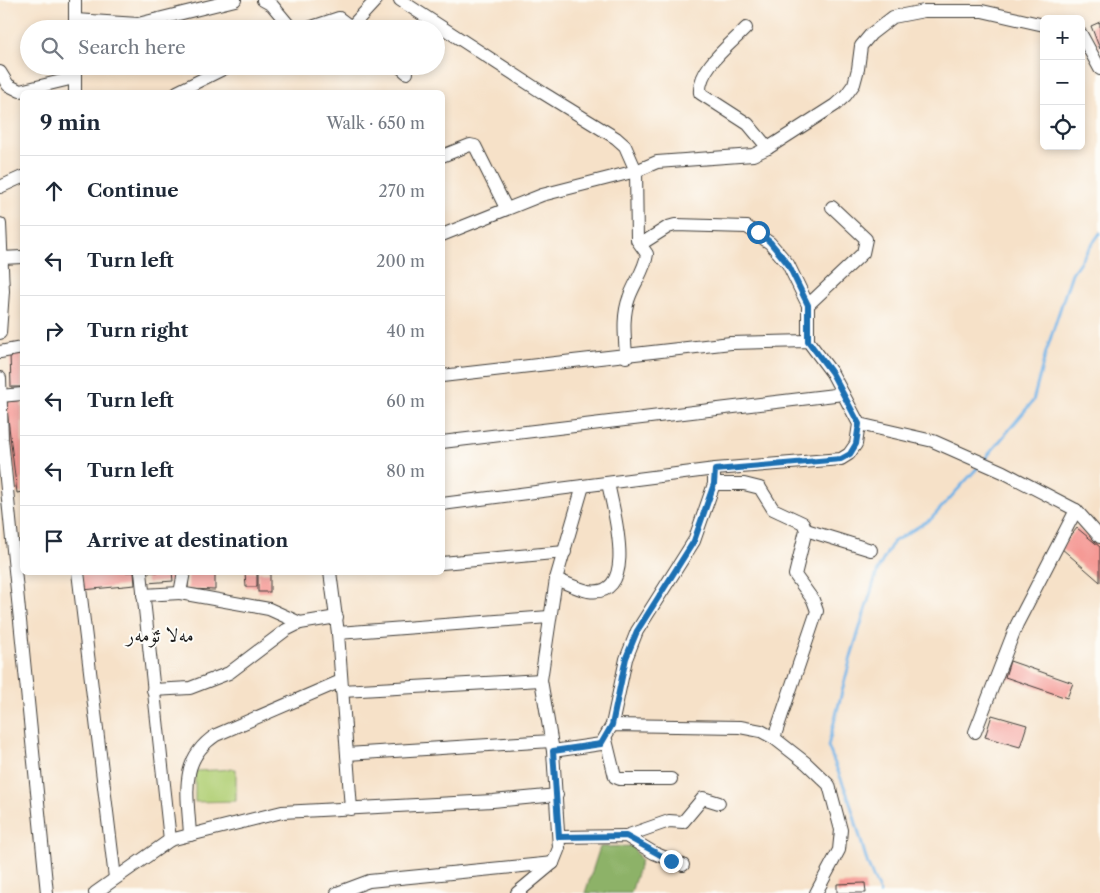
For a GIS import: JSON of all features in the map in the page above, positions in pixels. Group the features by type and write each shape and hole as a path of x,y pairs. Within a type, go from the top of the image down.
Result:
{"street":[{"path":"75,0 75,20"},
{"path":"154,20 235,0"},
{"path":"263,0 272,5 284,20"},
{"path":"359,20 376,0"},
{"path":"400,0 430,20"},
{"path":"445,234 542,195 636,171 657,162 753,155 768,148 835,105 846,95 856,76 861,46 871,34 894,17 924,11 982,11 1040,24"},
{"path":"746,28 706,71 699,85 700,93 748,124 768,148"},
{"path":"445,30 542,94 616,138 625,146 636,171 637,240 647,254 646,262 629,299 624,320 626,356"},
{"path":"1085,41 1100,69"},
{"path":"0,72 8,85 20,92"},
{"path":"25,90 66,75"},
{"path":"74,75 75,90"},
{"path":"181,90 211,75"},
{"path":"445,155 470,145 475,146 506,208"},
{"path":"0,187 20,178"},
{"path":"808,305 863,253 866,246 866,239 832,207"},
{"path":"0,224 3,291 0,333"},
{"path":"445,504 715,470 841,459 850,454 856,444 859,424 832,373 808,341 808,305 788,264 770,242 747,227 675,225 668,227 641,244"},
{"path":"2,258 20,257"},
{"path":"445,376 731,343 808,341"},
{"path":"0,352 20,348"},
{"path":"0,378 2,438 47,893"},
{"path":"0,396 20,394"},
{"path":"445,442 843,394"},
{"path":"859,424 933,441 988,465 1076,510 1100,537"},
{"path":"347,754 601,744 606,740 612,725 626,658 637,631 694,541 714,484 715,470"},
{"path":"556,579 589,591 609,588 615,582 620,552 608,483"},
{"path":"714,484 744,484 760,488 773,509 803,523 806,530 795,575 813,600 816,611 774,738"},
{"path":"517,893 553,863 559,848 558,795 541,680 556,579 584,486"},
{"path":"975,732 1017,624 1076,510"},
{"path":"806,530 871,550"},
{"path":"445,563 565,552"},
{"path":"78,575 110,885"},
{"path":"141,575 170,840"},
{"path":"180,593 183,575"},
{"path":"333,575 351,809"},
{"path":"143,595 180,593 269,609 300,623"},
{"path":"153,690 190,688 228,673 286,630 300,623 337,617"},
{"path":"338,633 549,617"},
{"path":"190,835 187,775 192,759 201,744 216,735 342,686 541,680"},
{"path":"612,725 740,727 761,731 774,738 806,763 829,786 838,812 841,830 840,850 816,893"},
{"path":"606,740 615,777 620,779 671,779"},
{"path":"95,893 110,885 170,840 282,812 493,801 558,795"},
{"path":"559,837 626,836 669,821 683,822 703,798 719,803"},
{"path":"626,836 662,857 683,865"},
{"path":"337,893 369,881 553,863"}],"green space":[{"path":"236,769 236,801 195,802 195,771"},
{"path":"632,846 641,860 631,893 585,893 600,847"}],"building":[{"path":"1100,22 1100,49 1091,26"},
{"path":"10,353 20,353 20,387 11,387"},
{"path":"20,400 20,492 17,493 6,402"},
{"path":"1077,528 1100,547 1100,582 1061,548"},
{"path":"82,575 134,575 135,585 83,590"},
{"path":"146,575 172,575 173,581 147,583"},
{"path":"188,575 215,575 215,590 188,589"},
{"path":"245,575 257,575 257,587 246,587"},
{"path":"258,575 270,575 270,592 258,592"},
{"path":"1010,661 1073,683 1067,698 1005,677"},
{"path":"992,715 1027,725 1020,747 985,737"},
{"path":"865,883 866,893 837,893 837,884"}],"waterway":[{"path":"984,460 1033,401 1046,352 1072,273 1100,233"},
{"path":"880,893 868,865 849,799 828,746 852,653 878,569 893,542 931,519 980,465"}],"district":[{"name":"مەلا ئۆمەر","path":"160,635"}],"route":[{"path":"671,861 626,836 559,837 558,795 553,751 601,744 606,740 612,725 626,658 637,631 694,541 714,484 715,470 841,459 850,454 856,444 859,424 832,373 808,341 808,305 788,264 770,242 758,232"}]}
